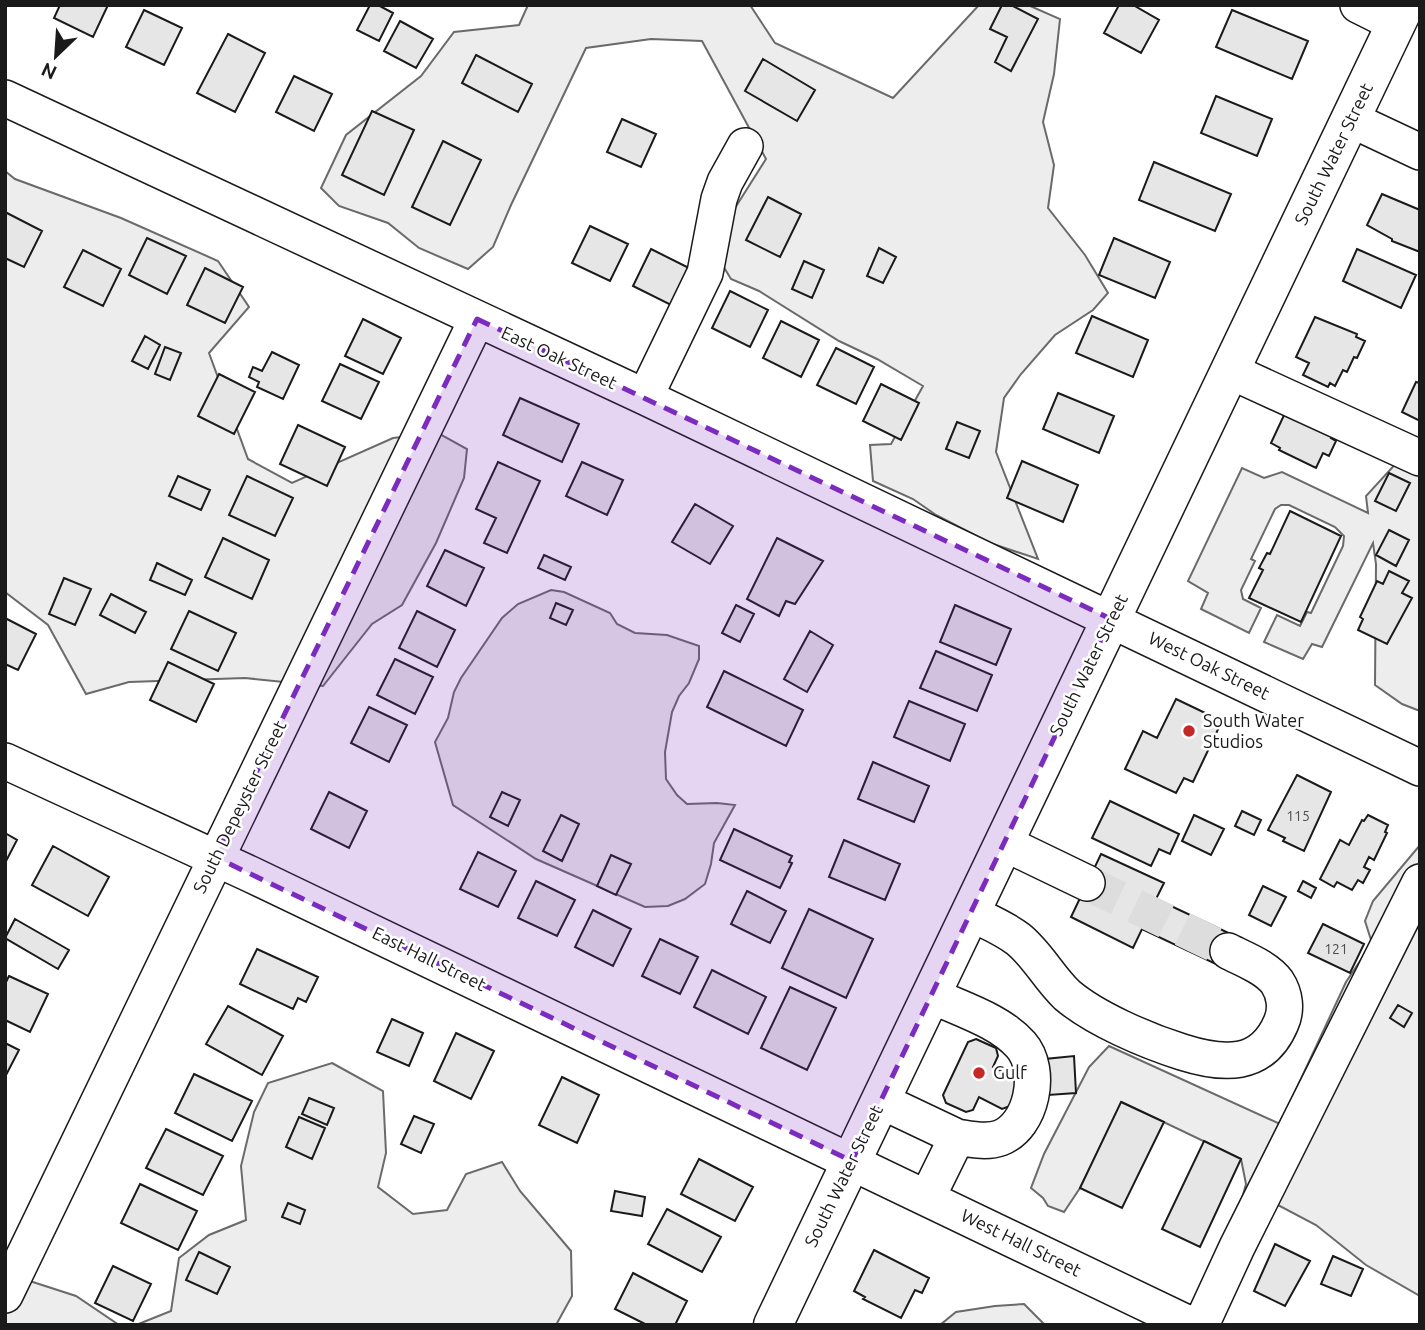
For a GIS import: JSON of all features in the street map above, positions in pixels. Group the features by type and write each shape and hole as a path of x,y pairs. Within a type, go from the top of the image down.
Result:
{"main road":[{"name":"South Water Street","path":"773,1325 1401,14"}],"street":[{"path":"1358,5 1401,14"},
{"name":"East Oak Street","path":"5,98 645,397 1111,619"},
{"path":"1350,119 1420,152"},
{"path":"645,397 705,273 719,199 725,182 745,146"},
{"name":"South Depeyster Street","path":"5,1294 477,320"},
{"path":"1230,371 1420,458"},
{"name":"West Oak Street","path":"1111,619 1420,768"},
{"name":"East Hall Street","path":"5,761 215,857 852,1161"},
{"path":"1004,844 1087,883"},
{"path":"1201,1325 1243,1234 1420,882"},
{"path":"971,913 1017,938 1066,993 1094,1014 1181,1052 1220,1062 1247,1059 1264,1050 1275,1037 1284,1017 1284,996 1276,981 1254,964 1228,951"},
{"path":"881,1101 957,1137 979,1140 999,1139 1014,1129 1030,1100 1033,1073 1030,1059 1022,1046 1011,1035 993,1024 931,995"},
{"path":"927,1198 957,1137"},
{"name":"West Hall Street","path":"852,1161 1191,1325"}],"highlighted area":[{"path":"477,319 1111,619 852,1161 215,857"}],"shaded area":[{"path":"528,5 750,5 775,43 893,98 979,5 1028,5 1060,19 1054,74 1043,122 1054,165 1048,208 1085,255 1108,293 1093,310 1055,335 1004,398 996,452 1038,559 990,543 936,515 913,499 873,481 870,445 891,444 923,386 839,341 759,291 731,279 711,246 766,159 702,41 651,39 586,48 493,247 468,269 419,248 388,223 339,206 321,188 346,135 421,76 454,32 519,25"},
{"path":"5,171 15,179 121,218 218,261 249,307 209,353 248,459 292,483 393,438 438,433 467,449 464,478 436,543 402,605 372,624 323,686 245,678 129,682 86,694 48,625 5,592"},
{"path":"1400,459 1420,468 1420,711 1402,704 1375,685 1376,564 1373,543 1322,647 1312,644 1303,659 1264,642 1277,615 1300,626 1307,612 1311,613 1343,546 1344,536 1335,527 1289,505 1281,505 1275,509 1251,559 1255,561 1241,590 1243,599 1261,608 1249,633 1201,609 1208,593 1188,581 1242,468 1264,478 1282,472 1368,513 1366,496"},
{"path":"551,590 564,592 610,613 617,624 635,633 667,635 699,646 699,659 672,712 665,752 666,779 687,804 735,805 714,843 705,884 685,899 668,906 645,907 536,859 453,805 435,742 448,718 454,692 502,618 518,604"},
{"path":"1420,845 1420,1296 1366,1265 1316,1225 1278,1205 1225,1260 1246,1184 1241,1159 1122,1102 1080,1188 1064,1212 1048,1206 1031,1188 1044,1154 1089,1067 1109,1046 1280,1124 1346,982 1372,943 1365,921 1373,901"},
{"path":"332,1063 383,1091 386,1153 378,1187 413,1214 447,1210 466,1174 502,1162 520,1191 571,1251 572,1296 556,1325 136,1325 171,1311 179,1258 209,1235 246,1220 241,1166 254,1112 268,1083"},
{"path":"5,1273 76,1296 119,1325 5,1325"},
{"path":"1024,1304 1045,1325 940,1325 956,1312"}],"building":[{"path":"60,5 108,5 93,37 54,18"},
{"path":"370,5 378,5 393,13 379,41 357,30"},
{"path":"1002,5 1011,5 1038,19 1011,71 995,62 1007,37 990,29"},
{"path":"1119,5 1133,5 1159,20 1141,53 1104,33"},
{"path":"144,10 182,28 164,65 126,47"},
{"path":"1232,10 1308,41 1292,79 1216,47"},
{"path":"400,21 433,39 416,68 384,51"},
{"path":"228,34 265,53 235,112 197,93"},
{"path":"476,55 532,84 518,112 462,83"},
{"path":"763,59 815,90 797,121 745,91"},
{"path":"294,76 332,94 314,131 276,112"},
{"path":"1216,96 1272,119 1257,156 1201,133"},
{"path":"372,111 414,130 384,195 342,175"},
{"path":"622,119 656,134 641,167 607,152"},
{"path":"443,141 481,160 450,225 412,207"},
{"path":"1154,162 1231,194 1215,231 1139,200"},
{"path":"1382,194 1420,210 1420,252 1392,241 1367,225"},
{"path":"768,197 801,214 780,257 746,240"},
{"path":"5,212 42,231 24,267 5,258"},
{"path":"590,226 628,244 610,281 572,263"},
{"path":"147,238 186,256 167,294 129,275"},
{"path":"1114,238 1170,262 1155,298 1099,275"},
{"path":"879,248 896,257 883,283 867,276"},
{"path":"651,249 689,268 671,305 633,286"},
{"path":"1357,249 1416,275 1401,308 1343,281"},
{"path":"83,250 121,269 103,306 64,287"},
{"path":"804,261 824,270 812,298 792,289"},
{"path":"205,268 243,287 225,323 187,305"},
{"path":"730,291 768,310 750,347 712,328"},
{"path":"1092,316 1148,340 1133,377 1076,353"},
{"path":"1315,317 1357,334 1356,337 1365,341 1357,358 1354,357 1347,372 1343,370 1335,386 1330,383 1328,387 1303,375 1309,363 1296,357"},
{"path":"363,319 401,338 383,374 345,356"},
{"path":"781,321 819,340 801,377 763,358"},
{"path":"145,336 160,345 148,369 132,361"},
{"path":"165,347 181,353 170,380 155,374"},
{"path":"836,348 874,367 856,404 817,385"},
{"path":"272,352 299,365 283,399 257,387 259,382 249,377 253,367 262,371"},
{"path":"340,364 379,382 361,419 322,401"},
{"path":"219,374 255,392 234,434 198,416"},
{"path":"1416,382 1420,383 1420,421 1402,412"},
{"path":"881,384 919,403 901,440 863,421"},
{"path":"1058,393 1114,416 1099,453 1043,429"},
{"path":"520,398 579,424 562,462 503,435"},
{"path":"1285,413 1333,434 1331,438 1336,441 1329,456 1323,453 1316,468 1279,450 1280,448 1271,443"},
{"path":"957,422 980,431 969,458 946,449"},
{"path":"298,425 345,447 327,486 280,464"},
{"path":"1022,461 1078,485 1063,522 1007,498"},
{"path":"498,462 540,481 507,553 484,543 496,518 476,509"},
{"path":"582,462 623,480 607,515 566,496"},
{"path":"1389,473 1410,483 1396,511 1375,501"},
{"path":"178,476 210,490 201,510 169,496"},
{"path":"247,476 293,498 275,536 229,515"},
{"path":"695,504 733,526 710,564 672,542"},
{"path":"1290,511 1341,536 1301,622 1249,598 1263,570 1259,568 1267,553 1270,554"},
{"path":"1389,530 1409,540 1396,566 1376,555"},
{"path":"223,538 269,560 252,599 205,577"},
{"path":"777,538 823,561 795,604 786,601 779,616 747,599"},
{"path":"445,550 484,568 466,606 427,586"},
{"path":"544,555 571,567 565,580 538,568"},
{"path":"157,563 192,580 185,595 150,580"},
{"path":"1389,571 1409,581 1402,593 1412,598 1387,644 1358,630 1363,619 1360,617 1377,581 1383,584"},
{"path":"64,578 91,589 75,625 49,614"},
{"path":"111,594 146,612 135,633 100,615"},
{"path":"556,603 573,610 566,625 550,618"},
{"path":"736,605 754,614 740,642 722,633"},
{"path":"955,605 1011,629 996,665 940,642"},
{"path":"189,611 236,633 218,671 171,649"},
{"path":"417,611 455,630 437,667 399,648"},
{"path":"5,618 36,634 18,670 5,664"},
{"path":"810,631 833,645 807,692 784,679"},
{"path":"936,651 992,675 977,711 920,688"},
{"path":"395,659 433,677 415,714 377,695"},
{"path":"168,662 214,684 196,722 150,700"},
{"path":"724,671 803,710 786,746 707,707"},
{"path":"1176,699 1222,721 1193,782 1184,778 1176,793 1125,769 1143,731 1157,738"},
{"path":"909,701 965,724 950,761 894,737"},
{"path":"369,707 407,725 389,762 351,743"},
{"path":"873,762 929,786 914,822 858,799"},
{"path":"1297,775 1331,792 1304,851 1268,830"},
{"path":"329,792 367,811 349,848 311,829"},
{"path":"502,792 520,800 508,826 490,817"},
{"path":"1110,801 1179,834 1170,854 1159,849 1151,866 1092,838"},
{"path":"1242,811 1261,820 1254,835 1235,826"},
{"path":"561,815 579,824 562,861 543,851"},
{"path":"1194,815 1224,829 1211,855 1182,841"},
{"path":"1368,815 1388,825 1374,860 1369,857 1364,867 1370,870 1363,883 1358,880 1352,890 1337,882 1334,887 1320,879 1340,840 1349,845 1362,820"},
{"path":"734,829 792,856 789,862 792,863 780,888 720,860"},
{"path":"5,833 17,840 5,863"},
{"path":"844,840 900,864 885,900 829,877"},
{"path":"53,846 109,877 88,916 32,885"},
{"path":"478,852 516,871 498,907 460,889"},
{"path":"1101,854 1164,883 1156,899 1235,936 1220,966 1142,929 1133,948 1071,917"},
{"path":"611,855 631,864 616,895 597,886"},
{"path":"536,881 575,900 557,936 518,918"},
{"path":"1303,881 1316,888 1311,898 1298,891"},
{"path":"1263,886 1286,897 1271,926 1249,915"},
{"path":"747,891 786,911 770,943 731,924"},
{"path":"809,909 873,939 846,998 782,968"},
{"path":"593,910 631,929 613,966 575,947"},
{"path":"15,919 69,950 58,969 5,938"},
{"path":"1323,924 1364,944 1350,973 1308,953"},
{"path":"660,939 698,957 680,994 642,976"},
{"path":"257,949 318,977 306,1002 298,998 293,1009 240,984"},
{"path":"712,970 766,997 748,1034 694,1007"},
{"path":"9,976 48,994 30,1032 5,1020 5,984"},
{"path":"790,987 836,1008 807,1070 761,1048"},
{"path":"1398,1005 1412,1013 1404,1027 1390,1018"},
{"path":"228,1006 283,1036 262,1075 206,1044"},
{"path":"392,1019 423,1033 409,1066 377,1052"},
{"path":"456,1033 494,1051 471,1099 434,1081"},
{"name":"Gulf","path":"976,1039 996,1048 998,1056 993,1067 1017,1078 1020,1086 1010,1106 1002,1109 979,1097 973,1110 966,1112 946,1103 943,1095 968,1042"},
{"path":"5,1043 19,1050 5,1077"},
{"path":"1074,1056 1076,1093 1048,1095 1045,1059"},
{"path":"194,1074 252,1101 232,1141 175,1113"},
{"path":"562,1077 599,1095 577,1143 539,1125"},
{"path":"309,1098 334,1108 327,1125 302,1114"},
{"path":"1121,1102 1164,1122 1122,1208 1080,1188"},
{"path":"414,1116 434,1124 421,1153 401,1144"},
{"path":"299,1117 325,1128 312,1159 286,1147"},
{"path":"166,1129 223,1156 203,1195 146,1168"},
{"path":"1204,1141 1241,1159 1200,1247 1162,1229"},
{"path":"699,1159 753,1187 735,1221 681,1194"},
{"path":"140,1184 197,1211 178,1250 121,1223"},
{"path":"615,1191 645,1197 642,1216 611,1211"},
{"path":"288,1203 305,1210 300,1224 282,1217"},
{"path":"667,1209 721,1237 702,1272 648,1244"},
{"path":"1275,1244 1310,1261 1285,1306 1254,1291"},
{"path":"874,1250 929,1278 922,1293 915,1290 901,1318 863,1299 865,1297 854,1291"},
{"path":"199,1252 230,1267 217,1294 186,1280"},
{"path":"1333,1256 1363,1269 1351,1296 1321,1284"},
{"path":"113,1266 151,1284 133,1321 95,1303"},
{"path":"633,1273 687,1301 675,1325 647,1325 615,1309"}],"tunnel":[{"path":"1087,883 1228,951"}],"place":[{"name":"South Water Studios","path":"1189,731"},
{"name":"Gulf","path":"979,1073"}]}
